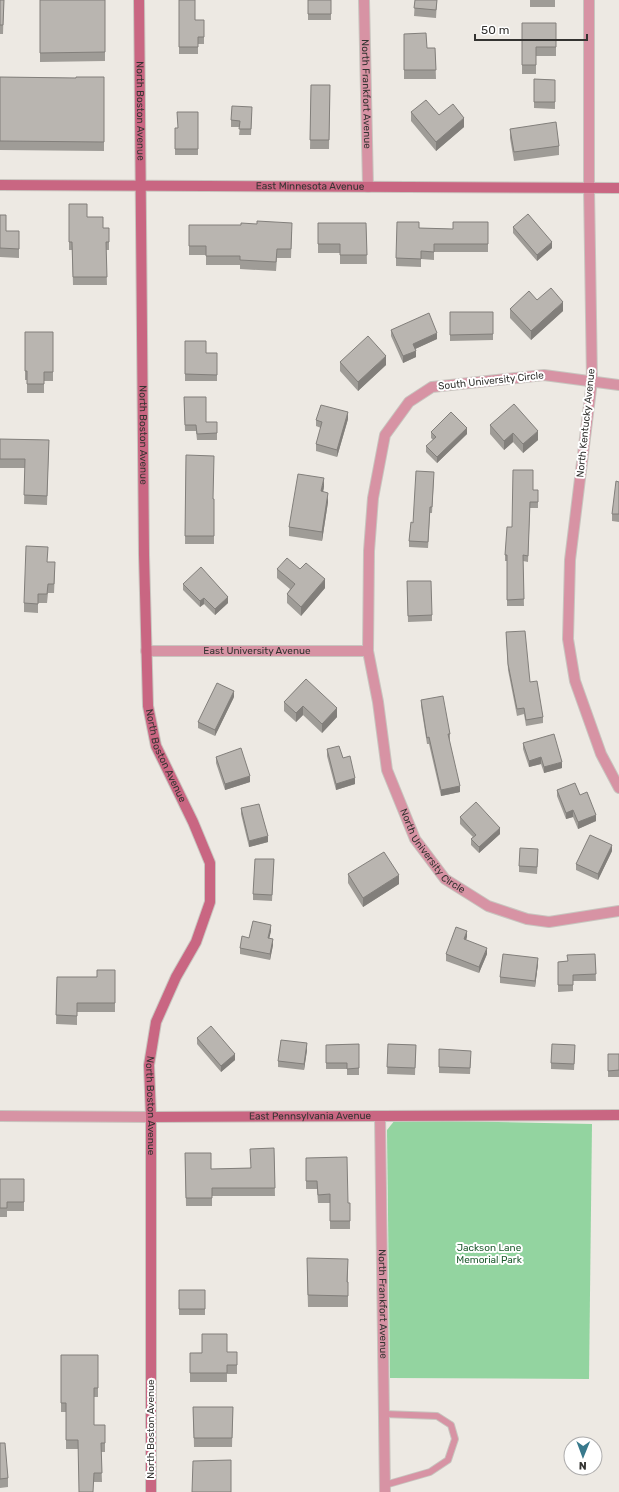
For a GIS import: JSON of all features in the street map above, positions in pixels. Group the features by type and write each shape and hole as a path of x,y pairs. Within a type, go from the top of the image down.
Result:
{"street":[{"name":"North Boston Avenue","path":"139,0 146,651 148,706 156,746 193,822 210,863 210,902 196,942 176,977 156,1022 149,1065 151,1117 151,1492"},
{"name":"North Frankfort Avenue","path":"364,0 368,187"},
{"name":"North Kentucky Avenue","path":"589,0 589,188 592,380 570,560 568,639 575,681 601,754 619,788"},
{"name":"East Minnesota Avenue","path":"0,185 619,188"},
{"name":"South University Circle","path":"368,651 369,551 373,498 385,435 409,402 432,387 544,375 619,384"},
{"name":"East University Avenue","path":"146,651 368,651"},
{"name":"North University Circle","path":"368,651 378,702 387,770 415,839 445,879 488,906 527,919 549,922 619,911"},
{"name":"East Pennsylvania Avenue","path":"0,1116 151,1117 619,1115"},
{"name":"North Frankfort Avenue","path":"380,1116 385,1489"}],"lane":[{"path":"384,1414 437,1416 451,1425 455,1439 448,1460 430,1472 385,1489"}],"green space":[{"name":"Jackson Lane Memorial Park","path":"395,1120 592,1124 589,1379 390,1378 387,1130"}],"building":[{"path":"0,0 4,0 3,25 0,25"},
{"path":"40,0 105,0 105,52 40,53"},
{"path":"179,0 195,0 195,20 204,20 204,37 198,37 198,47 179,47"},
{"path":"308,0 331,0 331,14 308,14"},
{"path":"415,0 437,0 436,10 414,8"},
{"path":"522,23 556,23 556,47 536,47 536,65 522,65"},
{"path":"426,33 427,48 435,48 436,70 404,70 404,34"},
{"path":"0,77 104,77 104,142 0,141"},
{"path":"534,79 555,80 555,102 534,102"},
{"path":"311,85 330,85 329,140 310,140"},
{"path":"426,100 439,115 453,104 464,118 436,142 411,112"},
{"path":"232,106 252,107 251,129 239,129 240,121 231,120"},
{"path":"177,112 198,112 198,149 175,149 175,128 178,128"},
{"path":"556,122 559,146 514,152 510,129"},
{"path":"69,204 87,204 87,217 103,217 103,228 109,228 109,242 106,242 107,277 73,277 72,242 69,242"},
{"path":"528,214 552,242 537,255 513,227"},
{"path":"0,215 6,215 6,231 19,231 19,249 0,248"},
{"path":"257,221 292,223 291,249 277,249 276,262 240,260 240,256 206,256 206,246 189,246 189,225 241,225 241,223 257,224"},
{"path":"397,222 419,222 419,228 453,229 453,222 488,222 488,244 434,244 434,252 421,251 421,259 396,258"},
{"path":"318,223 366,223 367,255 340,255 340,244 318,244"},
{"path":"551,288 563,302 531,331 510,309 529,291 537,300"},
{"path":"450,312 493,312 493,334 450,335"},
{"path":"429,313 437,333 413,344 416,351 403,356 391,330"},
{"path":"25,332 53,332 53,372 44,372 44,384 27,384 27,371 25,371"},
{"path":"368,336 386,356 358,382 340,362"},
{"path":"185,341 206,341 206,353 217,353 217,375 185,374"},
{"path":"184,397 206,397 206,422 217,422 217,433 197,434 196,425 185,425"},
{"path":"514,404 538,431 523,444 513,433 504,441 490,425"},
{"path":"321,405 348,412 337,450 316,444 322,422 316,420"},
{"path":"451,412 467,428 437,457 426,446 436,437 431,432"},
{"path":"0,439 49,440 47,496 24,495 25,459 0,459"},
{"path":"186,455 214,456 214,536 185,536"},
{"path":"513,470 533,470 533,490 538,490 538,502 530,502 528,556 523,555 524,599 507,600 507,555 505,555 507,527 512,527"},
{"path":"416,471 434,472 428,542 409,541 411,522 413,523"},
{"path":"298,474 324,478 321,491 328,493 322,532 289,527"},
{"path":"616,481 619,482 619,514 612,514"},
{"path":"26,546 48,547 47,562 55,562 54,584 48,584 47,594 38,594 38,604 24,603"},
{"path":"287,558 300,569 306,563 325,579 301,607 287,594 295,584 277,569"},
{"path":"201,567 228,597 215,609 204,598 200,601 183,584"},
{"path":"407,581 431,581 432,615 408,616"},
{"path":"525,631 530,682 537,681 543,717 526,720 524,708 517,709 508,664 506,632"},
{"path":"306,679 337,708 322,724 303,706 296,713 284,702"},
{"path":"217,683 234,691 215,730 198,722"},
{"path":"443,696 450,734 448,734 460,786 441,790 429,737 427,738 421,700"},
{"path":"554,734 562,762 544,767 541,757 529,761 523,743"},
{"path":"339,746 343,758 350,756 355,778 336,784 327,749"},
{"path":"241,748 250,776 225,784 216,757"},
{"path":"575,783 580,795 587,792 596,815 578,822 573,810 566,813 557,790"},
{"path":"476,802 500,828 479,847 471,839 476,835 460,817"},
{"path":"259,804 268,836 249,841 241,808"},
{"path":"590,835 612,845 598,874 576,864"},
{"path":"520,848 538,849 537,867 519,866"},
{"path":"384,852 399,875 363,898 348,874"},
{"path":"255,859 274,859 272,895 253,894"},
{"path":"253,921 271,925 268,938 273,939 270,954 240,948 242,936 249,938"},
{"path":"456,927 467,931 464,939 487,948 479,967 446,954"},
{"path":"503,954 538,958 535,981 500,977"},
{"path":"595,954 596,974 573,975 573,985 558,985 558,962 568,961 567,955"},
{"path":"97,970 115,970 115,1003 77,1003 77,1016 56,1015 57,977 97,977"},
{"path":"211,1026 235,1054 221,1066 197,1038"},
{"path":"281,1040 307,1043 304,1064 278,1061"},
{"path":"359,1044 359,1068 347,1069 347,1063 326,1063 326,1045"},
{"path":"388,1044 416,1045 415,1068 387,1067"},
{"path":"552,1044 575,1045 574,1064 551,1063"},
{"path":"439,1049 471,1051 470,1068 439,1067"},
{"path":"608,1054 619,1054 619,1070 608,1071"},
{"path":"274,1148 275,1188 212,1188 212,1198 186,1198 185,1153 211,1153 211,1169 251,1168 250,1149"},
{"path":"347,1157 350,1221 330,1221 330,1194 318,1195 317,1181 306,1181 306,1158"},
{"path":"0,1179 24,1179 24,1202 7,1202 7,1208 0,1208"},
{"path":"307,1258 348,1259 348,1296 308,1295"},
{"path":"179,1290 205,1290 205,1309 179,1309"},
{"path":"202,1334 227,1334 227,1352 237,1352 237,1365 227,1365 227,1373 190,1373 190,1353 202,1353"},
{"path":"61,1355 98,1355 98,1388 94,1388 94,1425 105,1425 105,1443 101,1443 102,1473 94,1473 93,1492 79,1492 78,1440 66,1440 66,1403 61,1403"},
{"path":"193,1407 233,1407 232,1438 194,1438"},
{"path":"0,1443 5,1443 8,1478 0,1479"},
{"path":"231,1460 231,1492 192,1492 193,1461"}]}
